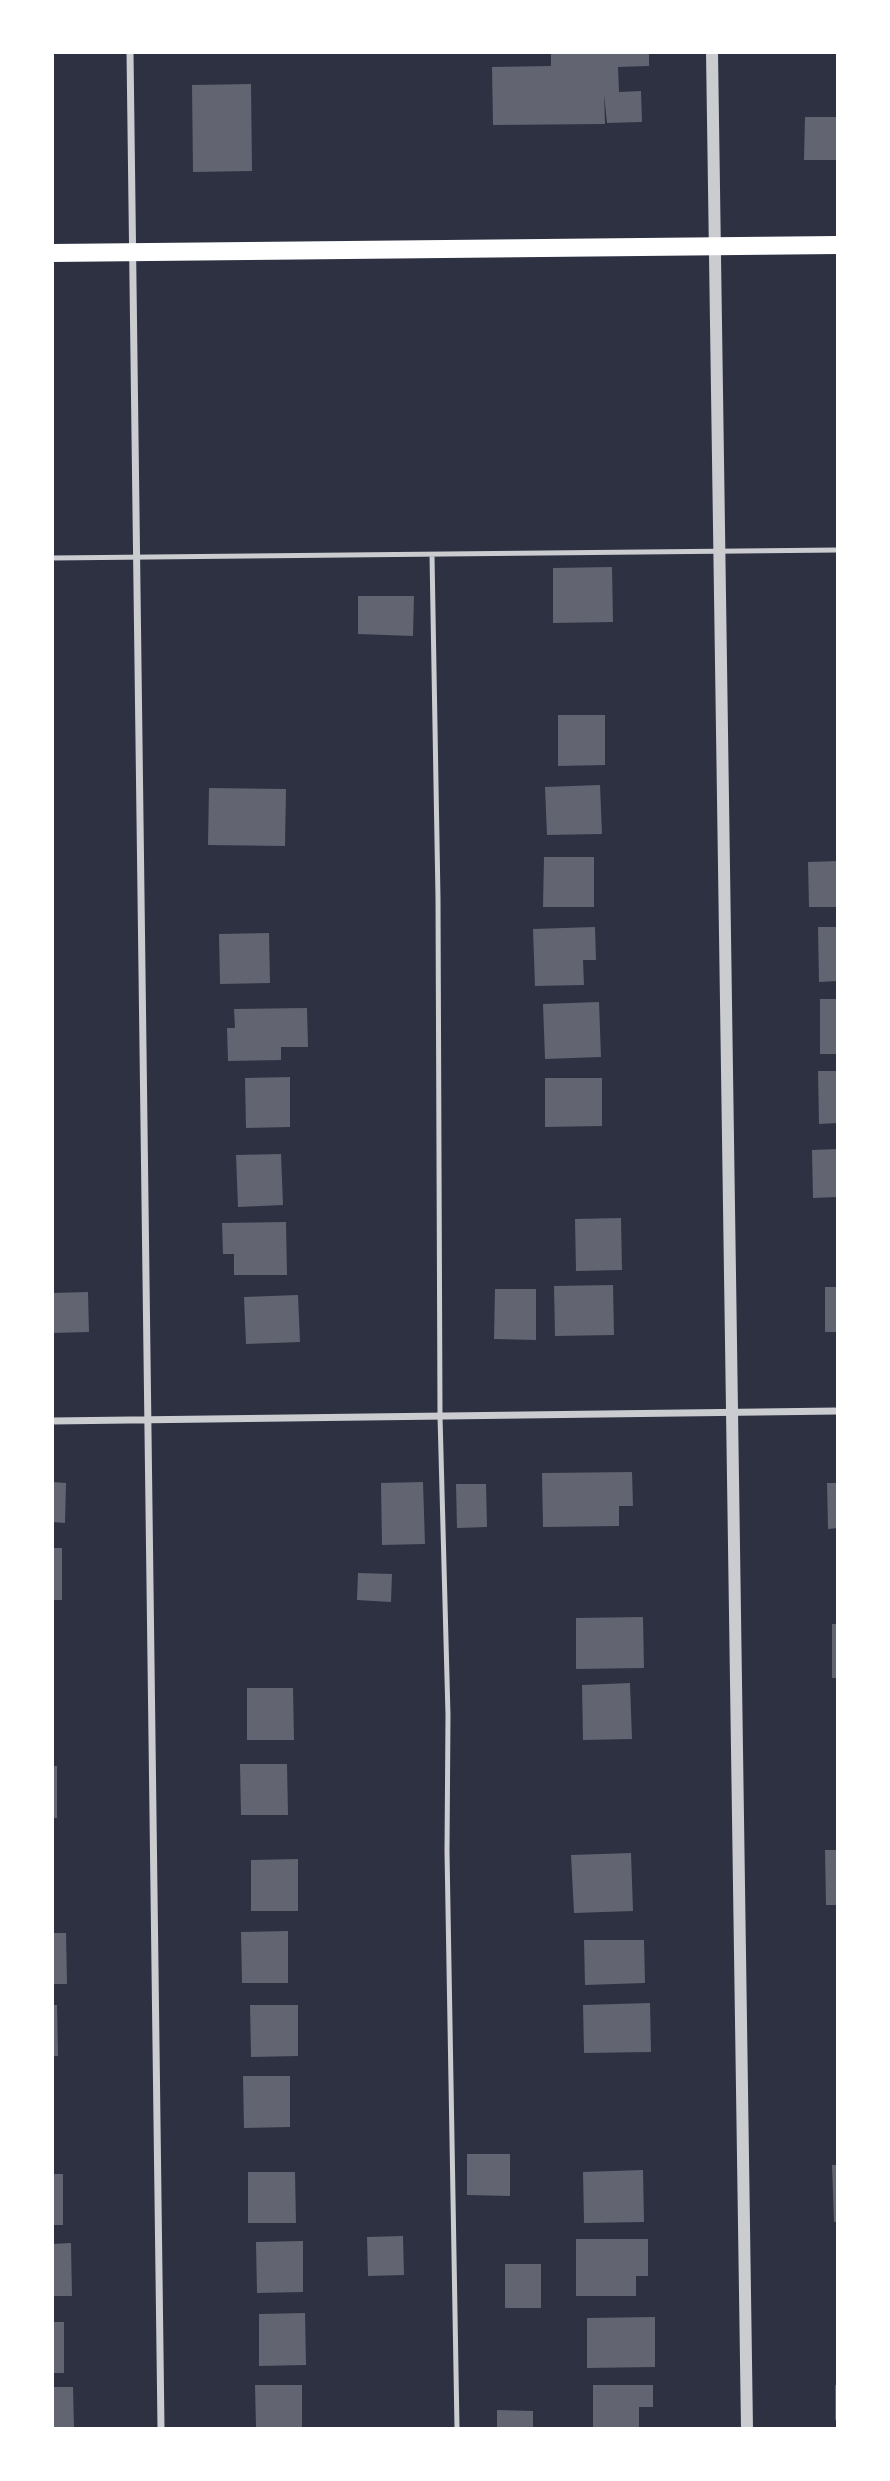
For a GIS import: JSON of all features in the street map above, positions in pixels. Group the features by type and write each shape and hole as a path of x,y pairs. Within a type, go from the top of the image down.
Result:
{"main road":[{"path":"52,253 838,245"}],"street":[{"path":"130,52 161,2428"},
{"path":"712,52 724,1010 733,1413 747,2428"},
{"path":"52,1420 838,1411"}],"lane":[{"path":"52,558 838,550"},
{"path":"432,555 438,898 440,1416 448,1715 447,1851 457,2428"}],"building":[{"path":"551,52 649,52 649,66 618,67 619,92 641,91 642,122 607,123 604,94 605,124 493,125 492,67 551,66"},
{"path":"251,84 252,171 193,172 192,85"},
{"path":"805,117 838,117 838,160 804,160"},
{"path":"612,567 613,622 553,623 553,568"},
{"path":"358,596 414,596 413,636 358,634"},
{"path":"558,715 605,715 605,765 558,766"},
{"path":"600,785 602,834 547,835 545,787"},
{"path":"209,788 286,789 285,846 208,845"},
{"path":"544,857 594,857 594,907 543,907"},
{"path":"838,861 838,907 809,907 808,862"},
{"path":"595,927 596,960 583,960 584,985 535,986 533,929"},
{"path":"818,927 838,927 838,981 819,982"},
{"path":"269,933 270,983 220,984 219,934"},
{"path":"820,999 838,999 838,1054 820,1054"},
{"path":"599,1002 601,1057 545,1059 543,1004"},
{"path":"307,1008 308,1047 281,1047 281,1060 228,1061 227,1028 235,1028 234,1009"},
{"path":"818,1071 838,1071 838,1123 819,1124"},
{"path":"290,1077 290,1127 246,1128 245,1078"},
{"path":"545,1078 602,1078 602,1126 545,1127"},
{"path":"838,1149 838,1197 813,1198 812,1150"},
{"path":"281,1154 283,1205 238,1207 236,1155"},
{"path":"621,1218 622,1270 576,1271 575,1219"},
{"path":"286,1222 287,1275 234,1275 234,1254 223,1254 222,1223"},
{"path":"613,1285 614,1335 555,1336 554,1286"},
{"path":"825,1287 838,1287 838,1332 825,1332"},
{"path":"495,1289 536,1289 536,1340 494,1339"},
{"path":"88,1292 89,1332 52,1333 52,1293"},
{"path":"298,1295 300,1342 246,1344 244,1297"},
{"path":"632,1472 633,1506 619,1506 619,1526 543,1527 542,1473"},
{"path":"52,1482 66,1483 65,1523 52,1522"},
{"path":"423,1482 425,1544 382,1545 381,1483"},
{"path":"827,1483 838,1483 838,1528 828,1529"},
{"path":"456,1484 486,1484 487,1527 457,1528"},
{"path":"52,1548 62,1548 62,1600 52,1600"},
{"path":"358,1573 392,1574 391,1602 357,1600"},
{"path":"643,1617 644,1668 576,1669 576,1618"},
{"path":"832,1624 838,1624 838,1678 832,1678"},
{"path":"630,1683 632,1739 583,1740 582,1685"},
{"path":"247,1688 293,1688 294,1740 247,1740"},
{"path":"240,1764 287,1764 288,1815 241,1815"},
{"path":"52,1766 57,1766 57,1818 52,1818"},
{"path":"825,1850 838,1850 838,1905 826,1905"},
{"path":"631,1853 633,1911 574,1913 571,1855"},
{"path":"298,1859 298,1911 251,1911 251,1860"},
{"path":"288,1931 288,1983 242,1983 241,1932"},
{"path":"52,1933 66,1933 67,1984 52,1984"},
{"path":"584,1940 644,1940 645,1983 585,1985"},
{"path":"650,2003 651,2052 584,2053 583,2005"},
{"path":"52,2005 57,2005 58,2056 52,2056"},
{"path":"250,2005 298,2005 298,2056 251,2057"},
{"path":"243,2076 290,2076 290,2127 244,2128"},
{"path":"467,2154 510,2154 510,2196 467,2195"},
{"path":"832,2165 838,2165 838,2222 834,2222"},
{"path":"643,2170 644,2222 584,2223 583,2172"},
{"path":"248,2172 295,2172 296,2223 248,2223"},
{"path":"52,2174 63,2174 63,2225 52,2225"},
{"path":"403,2236 404,2275 368,2276 367,2237"},
{"path":"576,2239 648,2239 648,2276 636,2276 636,2296 576,2296"},
{"path":"303,2241 303,2292 257,2293 256,2242"},
{"path":"71,2243 72,2296 52,2296 52,2244"},
{"path":"505,2264 541,2264 541,2308 505,2308"},
{"path":"305,2313 306,2365 259,2366 259,2314"},
{"path":"655,2317 655,2367 587,2368 587,2318"},
{"path":"52,2322 64,2322 64,2373 52,2373"},
{"path":"255,2385 302,2385 302,2428 256,2428"},
{"path":"593,2385 653,2385 653,2407 639,2407 639,2428 593,2428"},
{"path":"835,2385 838,2385 838,2420 835,2420"},
{"path":"52,2387 73,2387 74,2428 52,2428"},
{"path":"497,2410 533,2411 533,2428 497,2428"}]}
